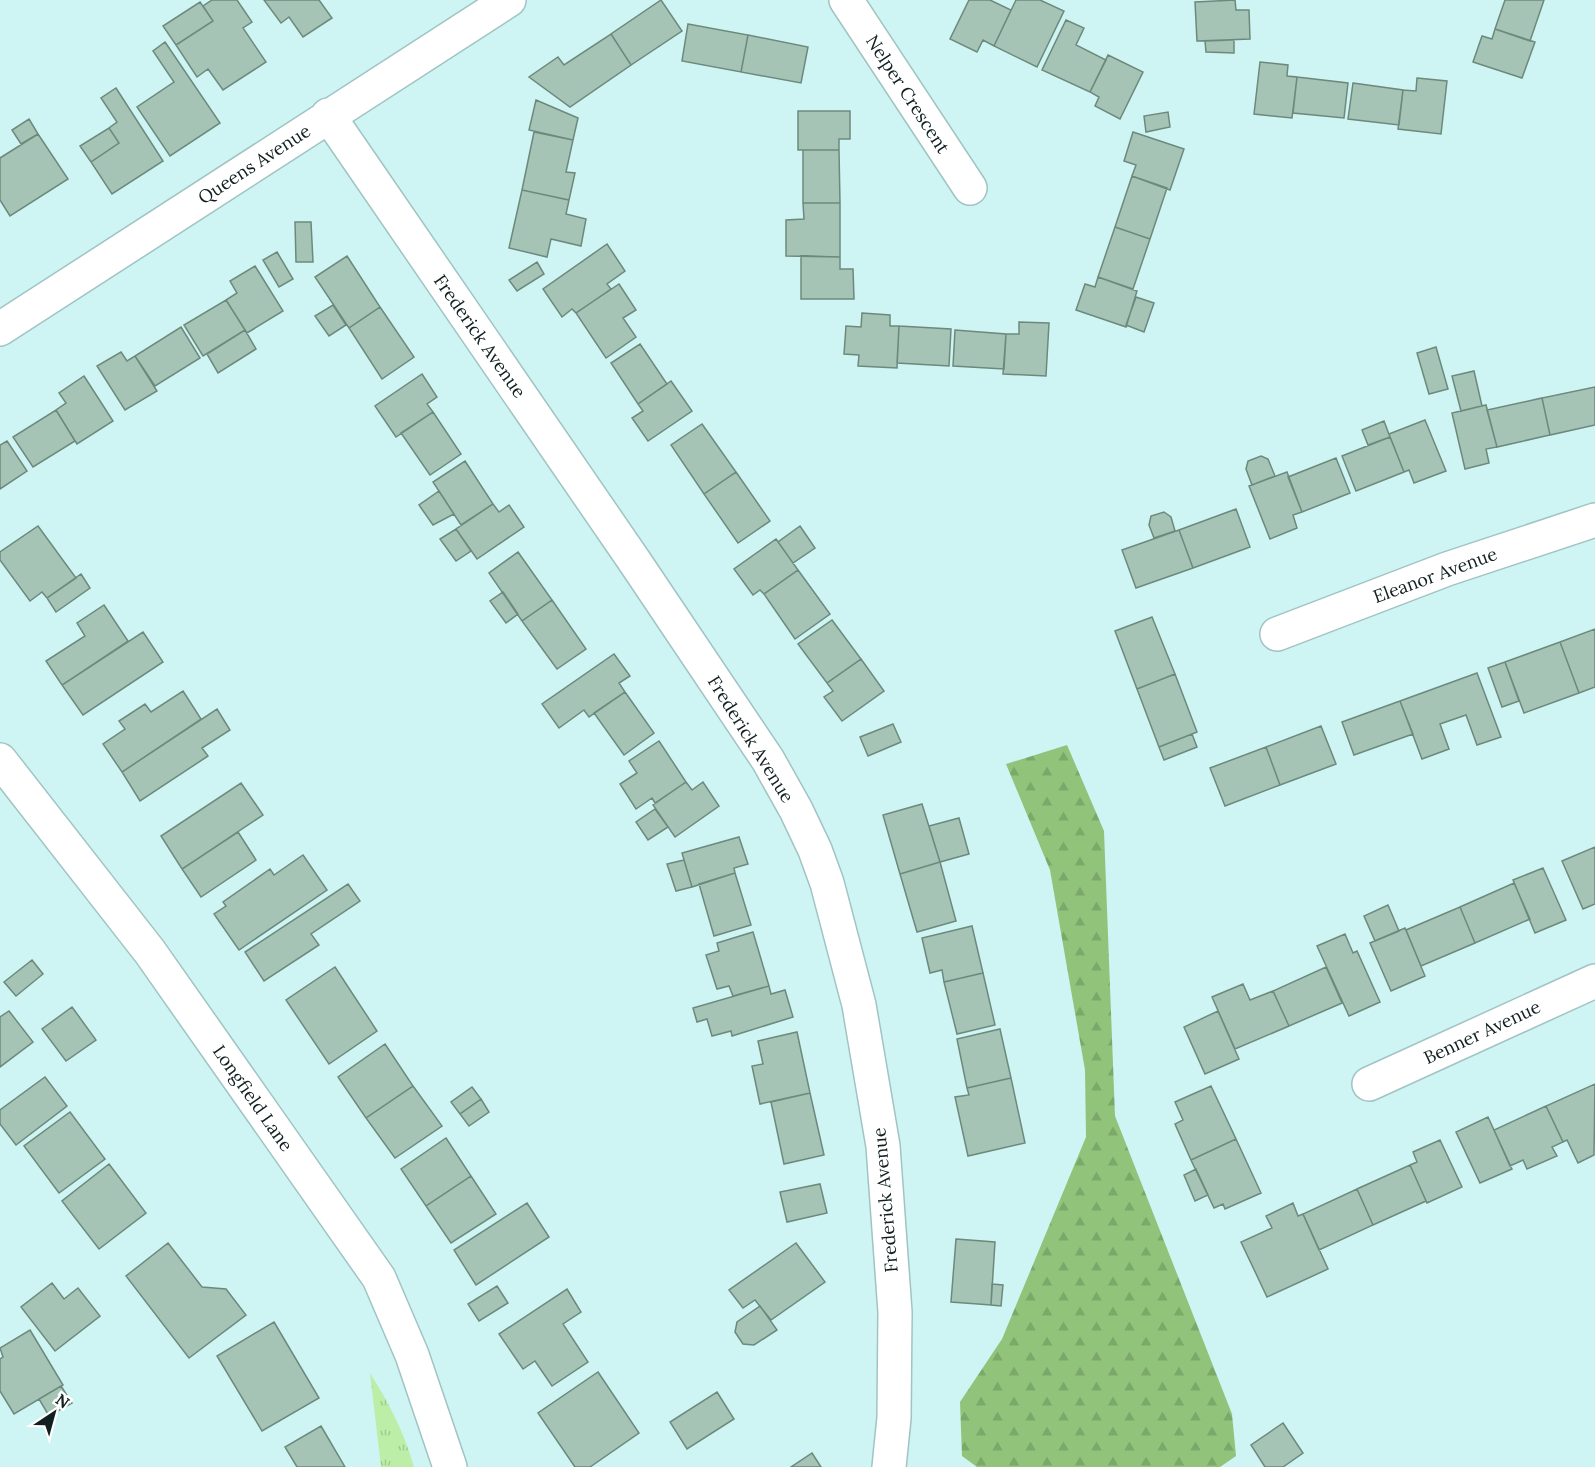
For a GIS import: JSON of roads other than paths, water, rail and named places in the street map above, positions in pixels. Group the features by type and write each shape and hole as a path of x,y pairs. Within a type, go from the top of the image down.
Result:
{"street":[{"name":"Queens Avenue","path":"0,329 509,0"},
{"name":"Nelper Crescent","path":"846,0 970,188"},
{"name":"Frederick Avenue","path":"328,116 635,562 768,760 815,850 827,883 859,1005 883,1146 895,1312 894,1418 889,1467"},
{"name":"Eleanor Avenue","path":"1277,634 1447,569 1595,520"},
{"name":"Longfield Lane","path":"0,760 150,952 379,1278 412,1355 450,1467"},
{"name":"Benner Avenue","path":"1369,1084 1595,981"}]}
